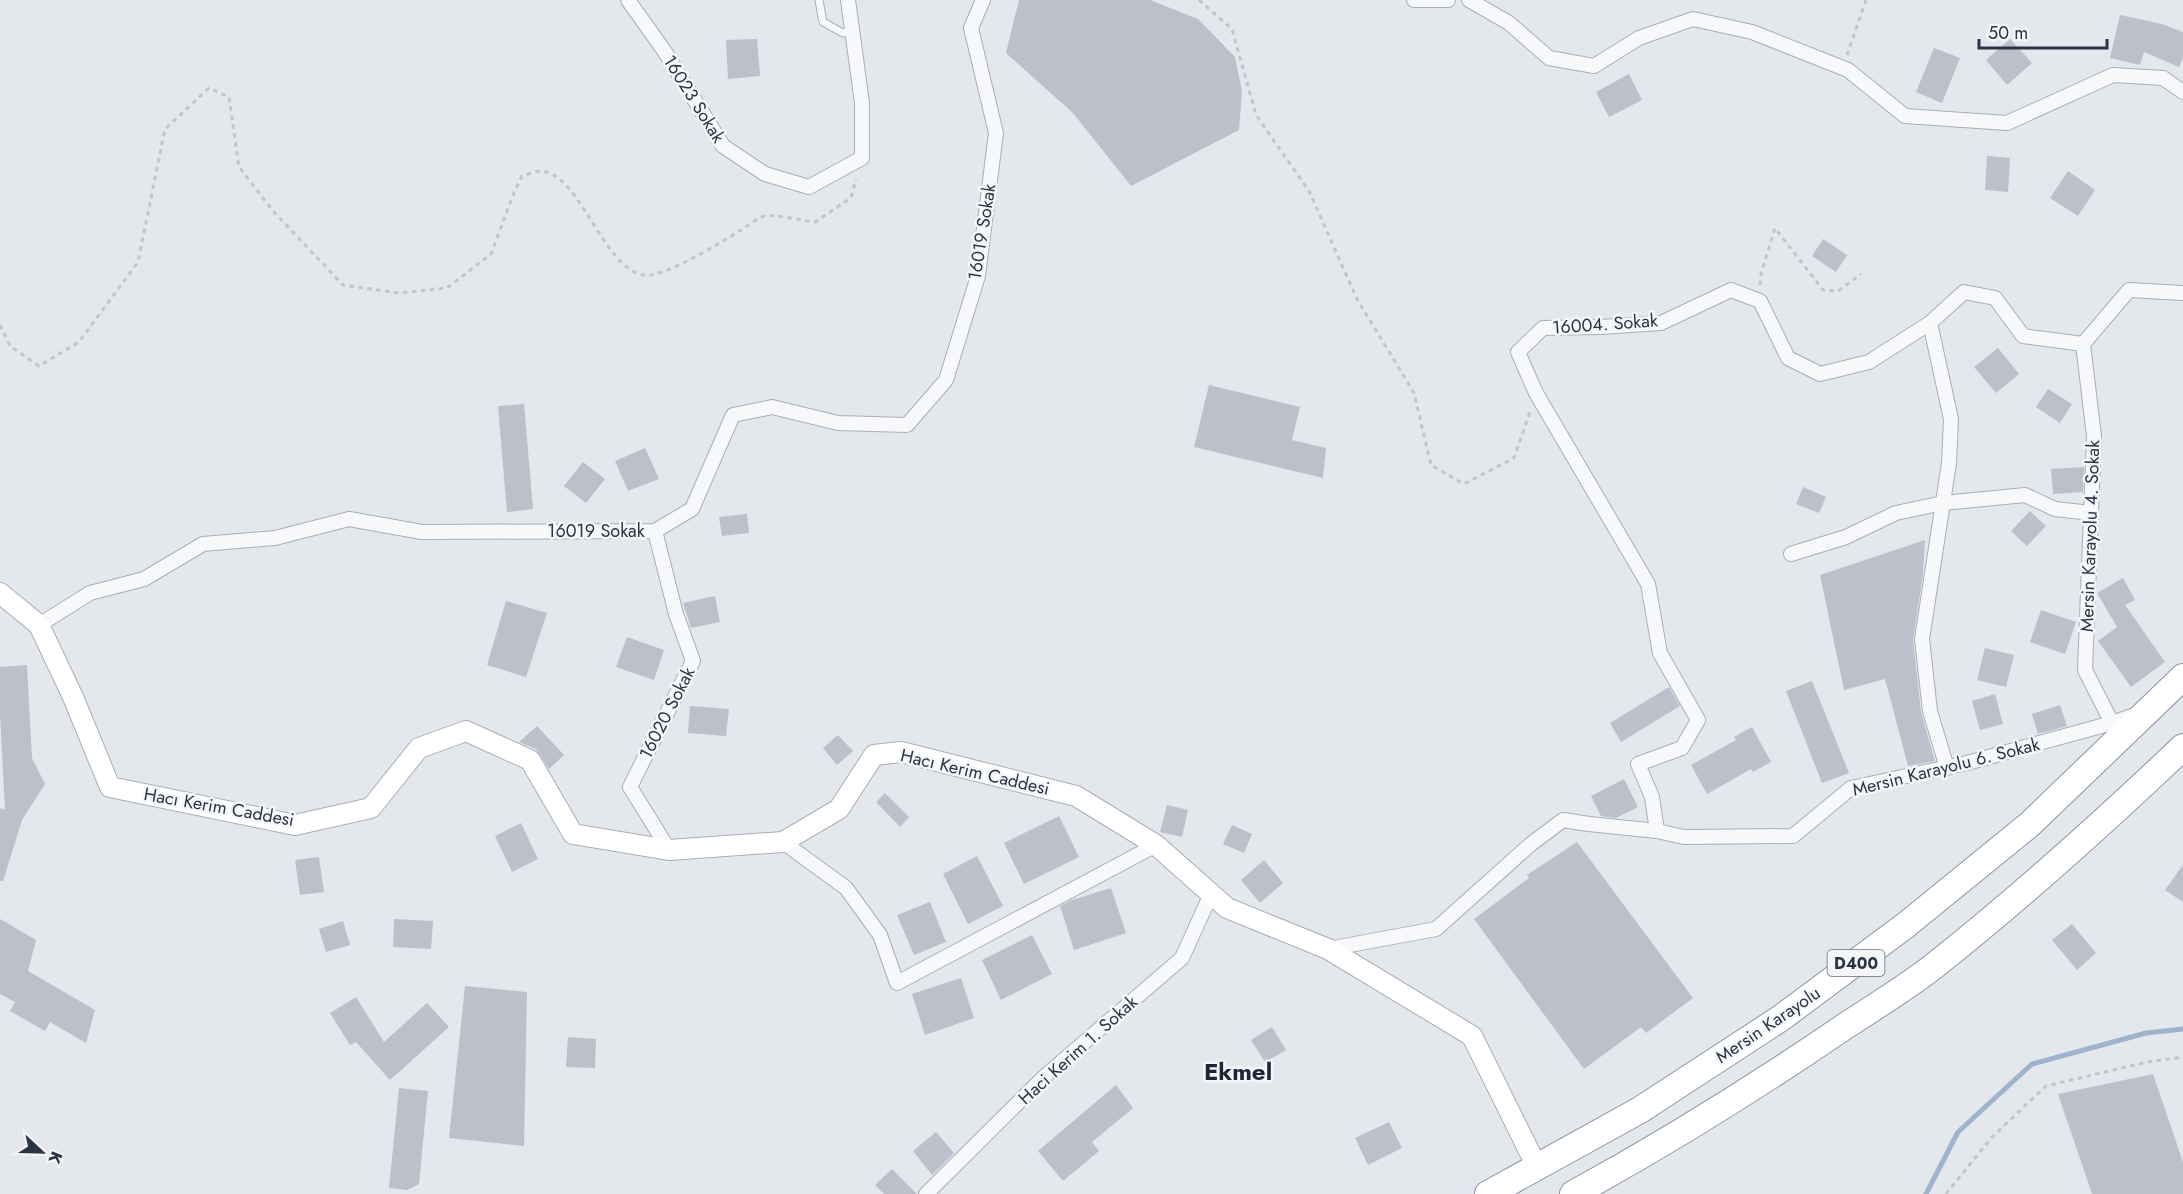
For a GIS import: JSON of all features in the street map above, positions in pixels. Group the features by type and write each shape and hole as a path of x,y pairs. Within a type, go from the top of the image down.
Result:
{"highway":[{"name":"Mersin Karayolu","path":"1488,1194 1641,1110 1771,1025 1896,933 2030,824 2183,677"},
{"name":"D400","path":"1573,1194 1632,1162 1779,1072 1932,967 2026,891 2183,747"}],"street":[{"name":"16023 Sokak","path":"628,0 665,52 723,146 765,174 809,187 862,158"},
{"path":"848,0 862,103 862,158"},
{"name":"16019 Sokak","path":"39,625 90,593 144,579 203,544 275,538 349,519 422,532 655,531 692,509 733,415 772,407 837,423 907,425 946,380 978,276 996,133 971,28 983,0"},
{"path":"1413,0 1448,0"},
{"path":"1469,0 1509,23 1550,58 1594,66 1639,38 1693,19 1752,32 1848,70 1905,116 2007,123 2113,75 2163,78 2183,92"},
{"name":"16004. Sokak","path":"1657,831 1652,797 1638,765 1682,748 1698,720 1660,653 1648,584 1536,393 1518,352 1543,328 1661,323 1731,290 1760,301"},
{"path":"1760,301 1788,358 1820,374 1869,362 1930,323 1964,292 1995,298 2023,336 2083,344 2129,290 2183,293"},
{"path":"1930,323 1951,419 1949,463 1922,639 1930,711 1947,768"},
{"name":"Mersin Karayolu 4. Sokak","path":"2083,344 2094,436 2085,670 2112,723"},
{"path":"1791,554 1846,537 1896,513 1943,503 2025,495 2055,510 2091,513"},
{"name":"16020 Sokak","path":"655,531 676,614 693,661 630,787 669,850"},
{"name":"Hacı Kerim Caddesi","path":"0,593 39,625 73,696 110,787 295,825 371,808 419,748 466,731 530,760 573,834 669,850 783,842 839,809 874,754 901,752 1076,796 1156,845 1227,908 1328,949 1473,1036 1537,1167"},
{"name":"Mersin Karayolu 6. Sokak","path":"1328,949 1436,929 1531,844 1563,820 1589,825 1657,831 1684,837 1793,836 1851,788 1947,768 2112,723 2150,709"},
{"path":"783,842 846,888 880,935 897,983 1156,845"},
{"name":"Haci Kerim 1. Sokak","path":"926,1194 1044,1077 1182,958 1211,894"}],"lane":[{"path":"819,0 823,22 843,33 852,31"}],"path":[{"path":"1199,0 1232,28 1256,115 1309,191 1358,299 1414,393 1431,465 1464,484 1514,458 1536,393"},
{"path":"1841,67 1866,0"},
{"path":"0,325 10,346 39,366 79,342 138,262 165,129 209,88 229,97 238,166 273,211 318,261 343,285 399,293 447,288 491,254 522,176 540,171 554,176 573,191 590,221 625,266 643,275 662,272 709,249 764,216 815,222 851,198 862,158"},
{"path":"1760,301 1761,274 1775,228 1823,290 1838,291 1861,274"},
{"path":"1946,1194 1992,1137 2046,1086 2147,1062 2183,1057"}],"building":[{"path":"1019,0 1150,0 1198,19 1235,57 1242,91 1239,130 1131,186 1073,113 1006,53"},
{"path":"2120,15 2162,24 2183,32 2183,57 2179,67 2144,52 2140,65 2110,58"},
{"path":"757,39 760,76 728,79 726,40"},
{"path":"2010,39 2032,63 2007,85 1986,60"},
{"path":"1934,48 1960,58 1942,103 1916,92"},
{"path":"1629,74 1642,100 1609,117 1596,92"},
{"path":"1987,156 2010,158 2008,192 1985,190"},
{"path":"2068,171 2095,190 2078,216 2050,198"},
{"path":"1823,239 1847,255 1836,272 1812,256"},
{"path":"1998,348 2019,374 1996,393 1974,367"},
{"path":"1209,385 1300,407 1292,440 1326,448 1323,478 1194,447"},
{"path":"2048,389 2072,404 2060,423 2036,407"},
{"path":"524,404 533,509 507,512 498,406"},
{"path":"645,448 659,479 628,491 615,461"},
{"path":"583,462 605,479 586,503 564,486"},
{"path":"2084,467 2083,492 2053,494 2051,469"},
{"path":"1803,487 1826,497 1819,513 1796,504"},
{"path":"2030,511 2046,526 2027,546 2011,531"},
{"path":"747,514 749,533 722,536 719,517"},
{"path":"1925,540 1923,574 1913,640 1921,712 1935,761 1908,766 1885,679 1844,690 1820,575"},
{"path":"2123,578 2135,600 2125,605 2165,662 2131,687 2098,641 2117,627 2097,593"},
{"path":"715,596 720,622 691,628 683,603"},
{"path":"506,601 547,613 526,677 487,665"},
{"path":"2041,610 2076,622 2065,654 2030,642"},
{"path":"627,637 664,650 654,680 616,667"},
{"path":"1985,648 2014,655 2006,687 1977,680"},
{"path":"27,665 32,758 45,784 22,820 3,881 0,881 0,808 5,810 0,667"},
{"path":"1812,681 1849,773 1822,783 1786,691"},
{"path":"1669,687 1680,706 1621,742 1610,723"},
{"path":"1995,694 2003,724 1980,730 1972,701"},
{"path":"2060,705 2067,726 2038,734 2032,714"},
{"path":"690,706 729,709 726,736 688,733"},
{"path":"537,726 564,755 549,769 536,749 519,742"},
{"path":"1752,727 1771,762 1753,772 1751,769 1707,794 1691,765 1736,740 1734,737"},
{"path":"838,735 853,751 837,765 823,748"},
{"path":"1624,779 1638,807 1616,818 1601,816 1591,796"},
{"path":"885,793 909,817 900,827 876,802"},
{"path":"1167,805 1188,810 1182,837 1160,832"},
{"path":"1059,816 1079,857 1024,884 1004,843"},
{"path":"521,823 538,859 512,872 495,836"},
{"path":"1232,825 1252,834 1244,853 1223,844"},
{"path":"1577,842 1693,998 1646,1033 1641,1027 1584,1069 1474,919 1529,878 1527,875"},
{"path":"977,856 1003,906 968,924 943,874"},
{"path":"319,857 324,892 300,895 295,860"},
{"path":"1264,860 1283,883 1260,903 1241,880"},
{"path":"2183,865 2183,902 2165,890"},
{"path":"1111,888 1126,933 1074,950 1060,906"},
{"path":"930,902 946,942 914,955 897,915"},
{"path":"0,919 36,940 28,971 95,1010 86,1043 50,1022 45,1031 10,1011 15,1002 0,994"},
{"path":"394,919 433,921 431,949 393,947"},
{"path":"343,921 350,945 326,952 319,929"},
{"path":"2072,924 2096,953 2077,970 2052,940"},
{"path":"1032,935 1052,974 1001,1000 982,960"},
{"path":"961,978 974,1018 925,1035 912,994"},
{"path":"465,986 527,992 524,1146 449,1138"},
{"path":"356,997 384,1042 427,1003 449,1027 390,1080 356,1042 350,1045 330,1013"},
{"path":"1272,1027 1286,1050 1265,1062 1251,1040"},
{"path":"568,1037 596,1039 595,1068 566,1067"},
{"path":"2153,1074 2183,1162 2183,1194 2092,1194 2058,1094"},
{"path":"1116,1085 1133,1108 1092,1142 1099,1151 1063,1181 1038,1151"},
{"path":"399,1088 428,1091 419,1184 407,1190 389,1188"},
{"path":"1389,1122 1402,1148 1368,1165 1355,1138"},
{"path":"936,1132 954,1153 932,1175 913,1151"},
{"path":"892,1169 917,1194 884,1194 875,1185"}],"waterway":[{"path":"1926,1194 1958,1132 2032,1064 2146,1033 2183,1029"}],"district":[{"name":"Ekmel","path":"1238,1072"}]}
